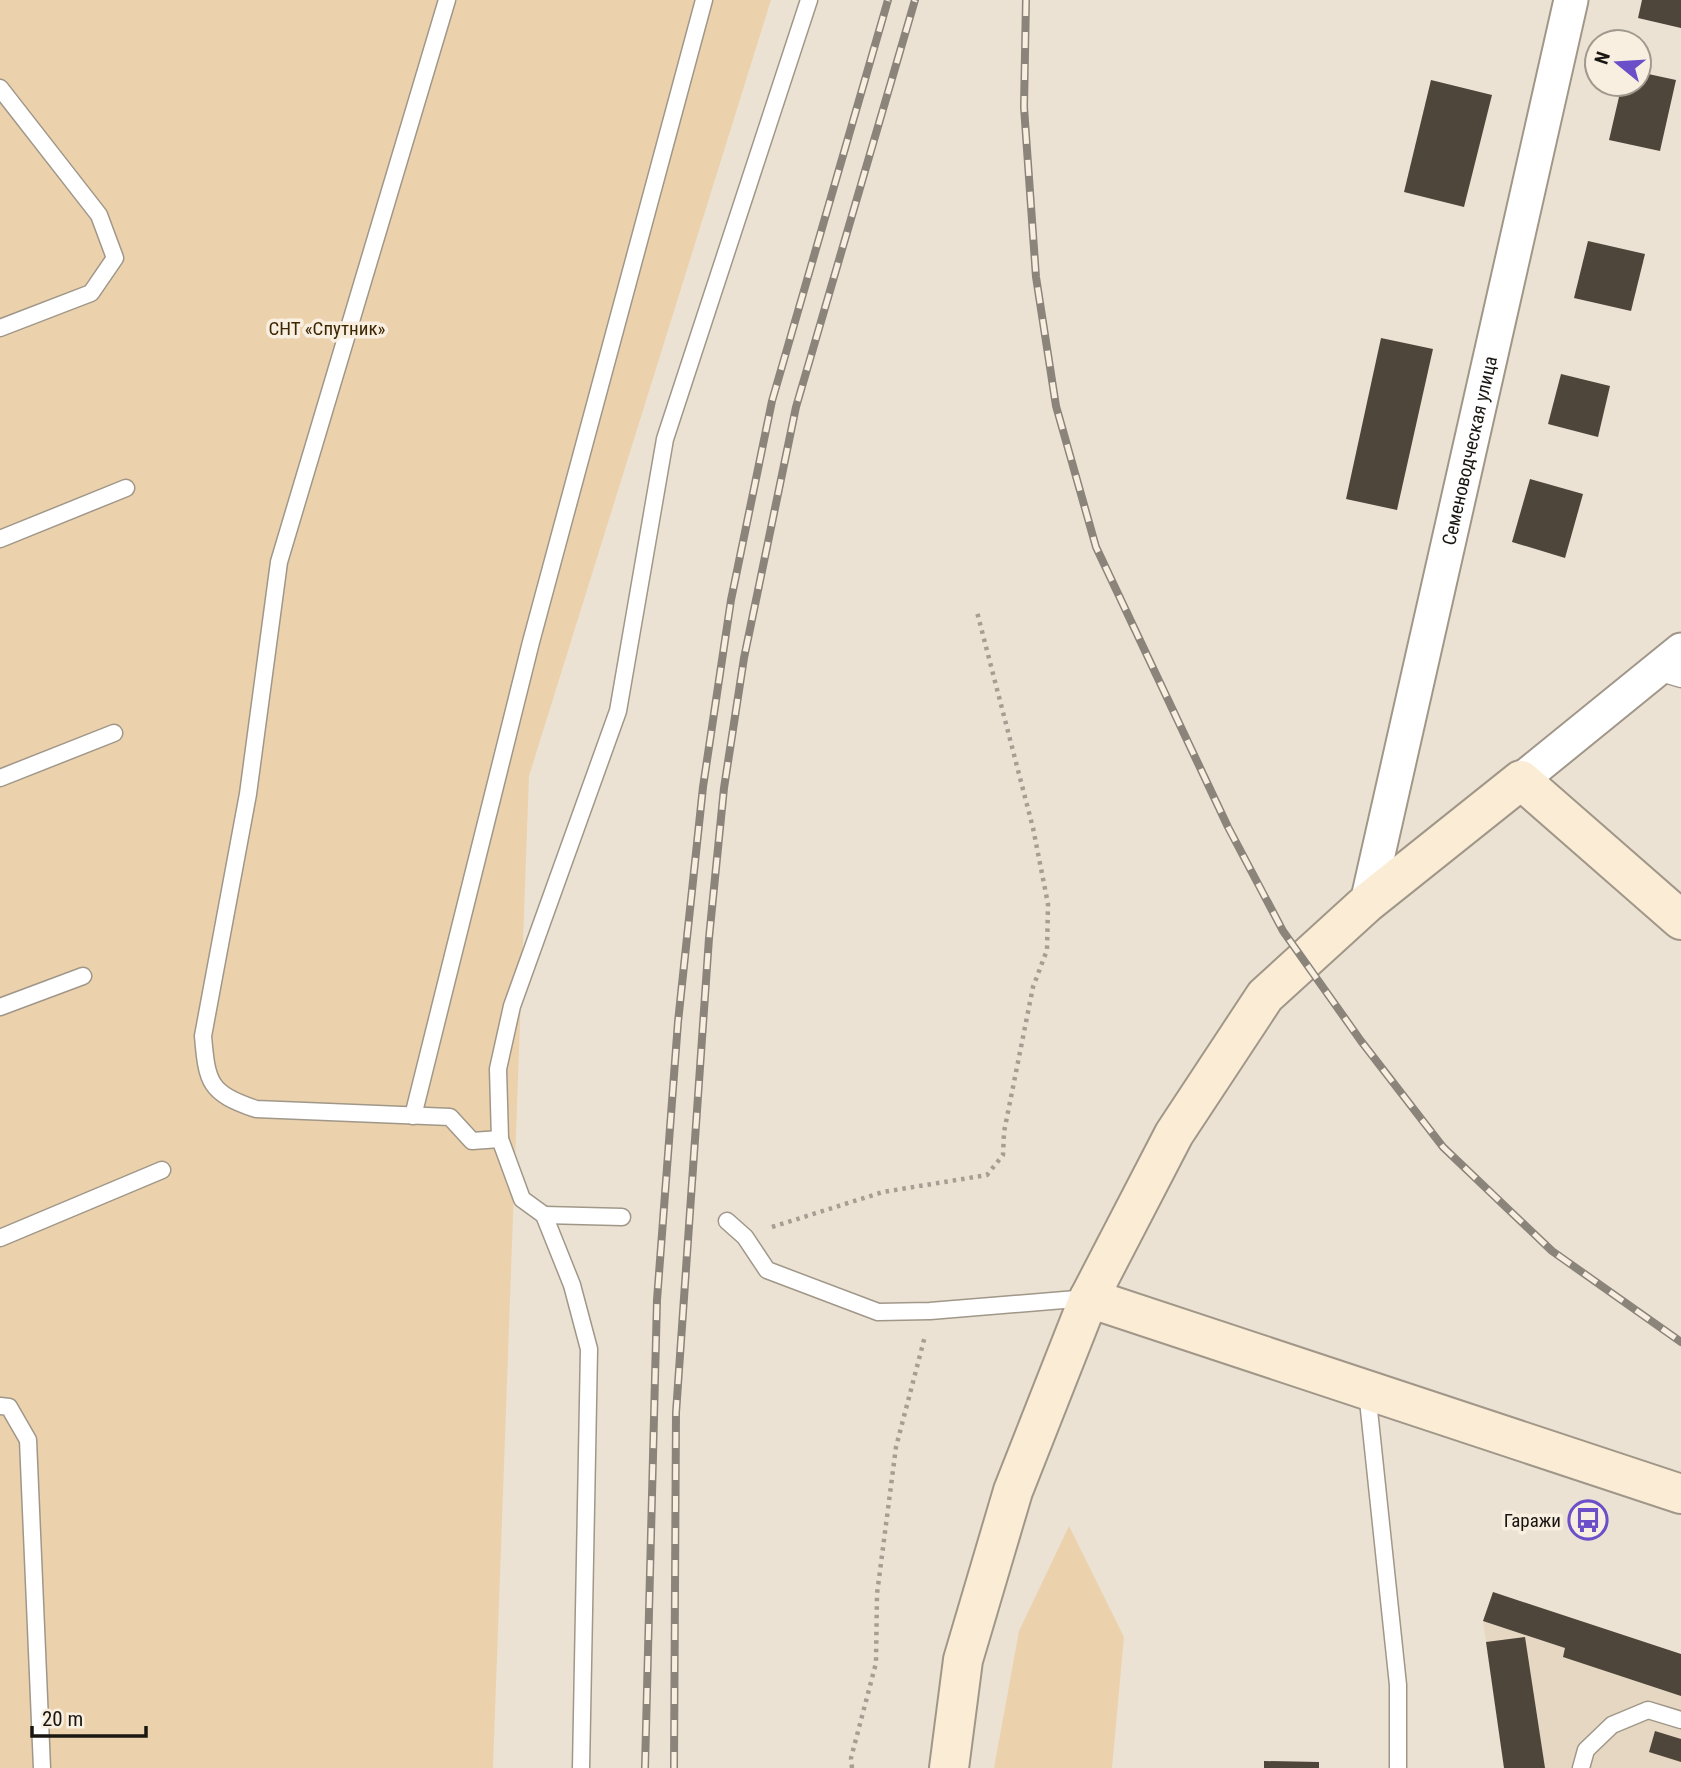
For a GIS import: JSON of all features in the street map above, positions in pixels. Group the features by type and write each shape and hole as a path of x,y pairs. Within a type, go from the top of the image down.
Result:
{"street":[{"name":"Семеноводческая улица","path":"1367,903 1571,0"},
{"path":"949,1768 963,1660 1013,1491 1089,1298 1174,1134 1265,996 1367,903 1521,780 1667,676 1681,650"},
{"path":"1521,780 1681,920"},
{"path":"1089,1298 1681,1494"}],"lane":[{"path":"447,0 279,562 248,794 203,1037 207,1075 228,1099 256,1109 450,1117 472,1141 500,1139"},
{"path":"413,1116 531,642 704,0"},
{"path":"581,1768 589,1349 572,1285 544,1215 522,1199 500,1139 498,1069 512,1006 618,711 665,439 809,0"},
{"path":"0,88 99,215 115,258 91,293 0,328"},
{"path":"0,539 126,488"},
{"path":"0,778 114,733"},
{"path":"0,1007 83,976"},
{"path":"0,1238 162,1170"},
{"path":"544,1215 622,1217"},
{"path":"727,1222 745,1237 767,1269 827,1295 878,1312 930,1311 1089,1298"},
{"path":"1367,1390 1398,1685 1398,1768"},
{"path":"0,1406 9,1407 29,1440 41,1768"},
{"path":"1581,1768 1586,1750 1612,1725 1648,1710 1681,1720"}],"path":[{"path":"745,1237 883,1192 987,1175 1003,1155 1004,1132 1033,987 1047,950 1048,904 1033,828 977,612"},
{"path":"852,1768 851,1758 876,1663 877,1594 896,1447 930,1311"}],"shaded area":[{"path":"1493,1592 1681,1654 1681,1768 1504,1768 1483,1621"}],"green space":[{"name":"СНТ «Спутник»","path":"0,0 771,0 529,776 493,1768 0,1768"},
{"path":"1069,1526 1124,1637 1112,1768 994,1768 1019,1631"}],"building":[{"path":"1642,0 1681,0 1681,28 1638,18"},
{"path":"1653,75 1676,80 1660,151 1609,140 1619,98 1653,98"},
{"path":"1431,80 1492,95 1464,207 1404,192"},
{"path":"1588,241 1645,254 1631,311 1574,298"},
{"path":"1381,338 1433,349 1397,510 1346,499"},
{"path":"1561,374 1610,386 1598,437 1548,424"},
{"path":"1530,479 1583,494 1565,558 1512,542"},
{"path":"1493,1592 1681,1654 1681,1696 1563,1657 1565,1648 1483,1621"},
{"path":"1525,1637 1545,1768 1504,1768 1486,1642"},
{"path":"1655,1731 1681,1739 1681,1762 1649,1752"},
{"path":"1264,1761 1319,1762 1319,1768 1264,1768"}],"railway":[{"path":"645,1768 657,1300 678,1022 703,787 731,600 772,401 888,0"},
{"path":"674,1768 676,1413 709,938 724,788 744,658 796,407 915,0"},
{"path":"1026,0 1024,107 1036,277 1056,406 1096,547 1228,827 1283,931 1361,1041 1443,1147 1552,1251 1681,1342"}],"place":[{"name":"Гаражи","path":"1588,1520"}]}
